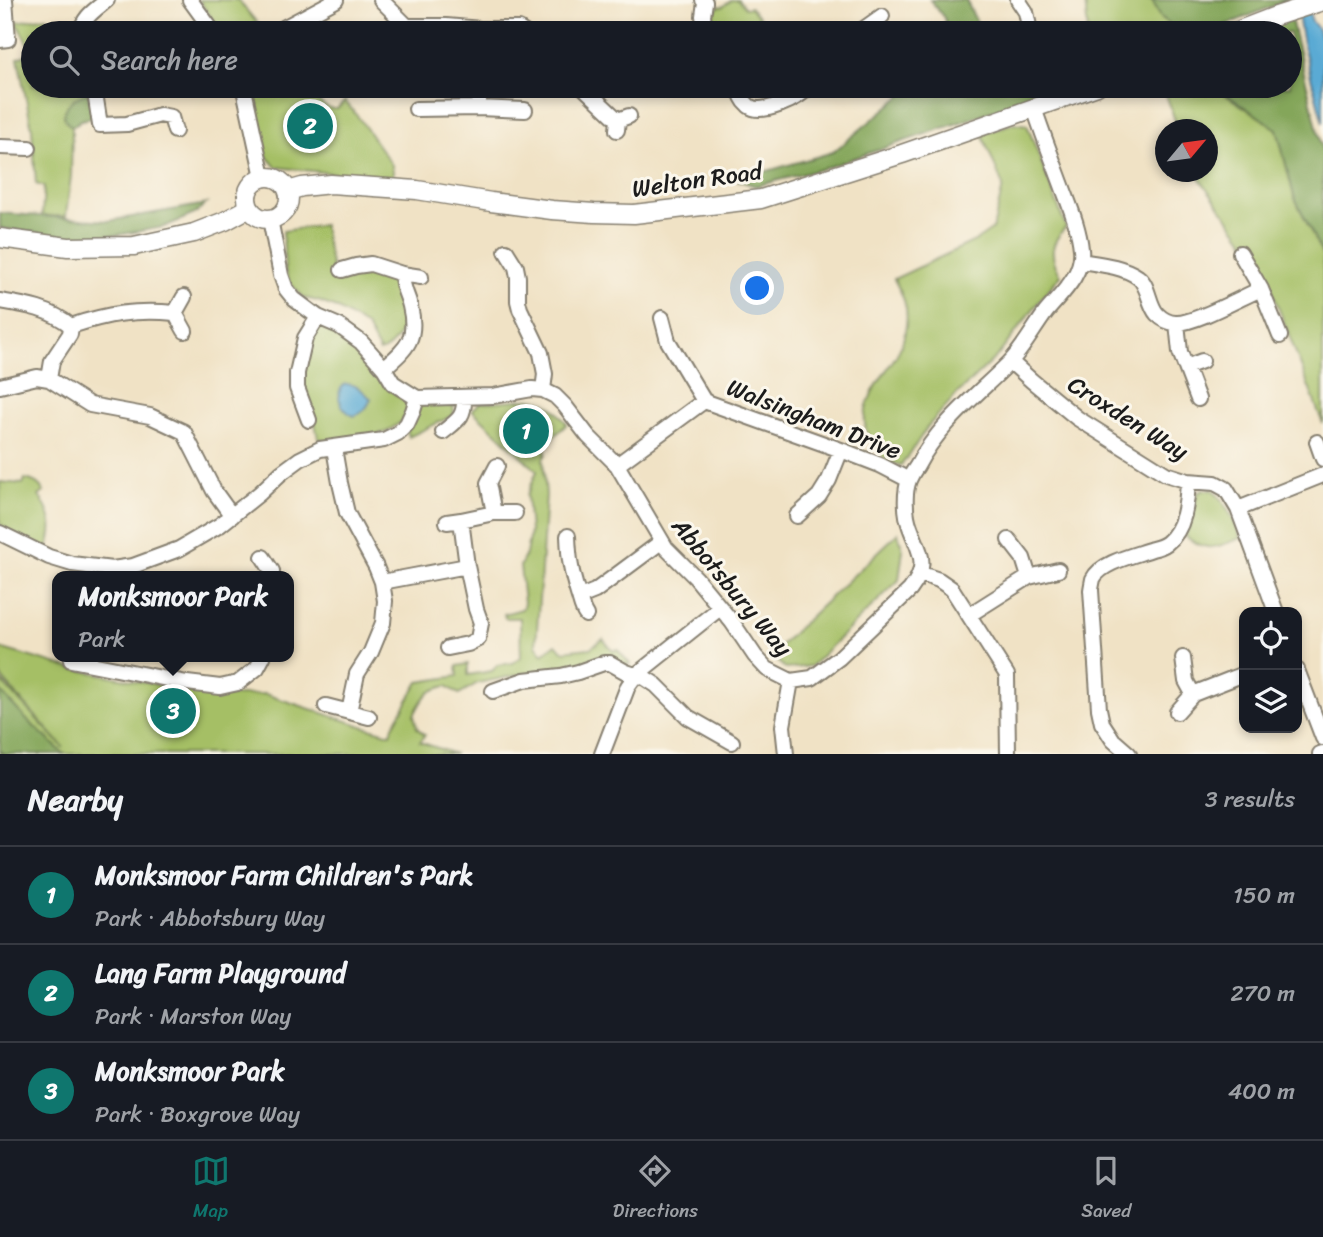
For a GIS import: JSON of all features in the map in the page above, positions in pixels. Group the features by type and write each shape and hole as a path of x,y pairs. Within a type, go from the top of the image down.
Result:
{"street":[{"path":"4,40 5,0"},
{"path":"84,21 107,0"},
{"path":"190,0 205,21"},
{"path":"297,21 336,0"},
{"path":"381,0 402,21"},
{"path":"1018,0 1026,12 1028,21"},
{"path":"704,21 707,1"},
{"path":"1263,21 1320,1"},
{"path":"875,21 882,16"},
{"path":"96,98 100,125 127,124 160,115 171,117 175,131"},
{"path":"245,98 263,177"},
{"path":"479,98 479,108"},
{"path":"595,98 621,122"},
{"path":"743,98 750,107 760,110 795,98"},
{"name":"Welton Road","path":"288,191 331,184 417,190 573,212 646,213 761,199 1063,98"},
{"path":"1008,754 1007,675 951,589 939,580 920,574 920,548 908,524 906,497 909,480 923,454 944,426 1011,362 1048,310 1067,289 1081,261 1082,250 1074,218 1034,108"},
{"path":"416,109 525,110"},
{"path":"0,146 29,148"},
{"path":"263,177 278,179 285,184 288,191 290,198 286,210 276,218 258,217 249,208 247,193 256,181 263,177"},
{"path":"0,238 68,247 134,246 194,233 249,208"},
{"path":"270,219 281,275 286,289 294,299 318,317 339,326 361,342 384,368 393,383 416,398 493,396 532,389 542,390 545,374 541,353 517,301 516,267 506,251"},
{"path":"1240,253 1261,289 1280,336"},
{"path":"1081,261 1122,269 1135,275 1143,281 1155,312 1163,320 1177,323 1197,319 1261,289"},
{"path":"342,270 371,264 402,274 421,276"},
{"path":"384,368 404,351 411,339 413,326 410,304 402,288 402,274"},
{"path":"175,313 184,297"},
{"path":"0,301 59,316 71,326"},
{"path":"71,326 100,317 149,310 175,313"},
{"path":"175,313 185,331"},
{"path":"309,420 297,388 297,373 305,338 318,317"},
{"name":"Walsingham Drive","path":"662,318 668,341 704,401 841,450 909,480"},
{"path":"1177,323 1180,352 1198,399"},
{"path":"49,379 52,361 70,334 71,326"},
{"path":"1186,367 1202,361"},
{"name":"Croxden Way","path":"1011,362 1077,418 1166,474 1188,481 1214,483 1226,489 1238,509 1274,607"},
{"path":"0,386 37,377 49,379 90,405 150,416 184,432 214,491 232,516"},
{"name":"Abbotsbury Way","path":"542,390 555,396 588,436 617,465 661,542 696,578 755,656 767,669 791,681 812,678 839,658 910,590 920,574"},
{"path":"443,432 461,418 465,408 464,397"},
{"path":"116,571 178,549 232,516 281,473 320,449 384,440 398,433 414,411 416,398"},
{"name":"Walsingham Drive","path":"617,465 704,401"},
{"path":"1317,442 1323,459"},
{"path":"334,448 347,513 376,567 385,601 383,623 371,652 357,674 349,712"},
{"path":"796,516 819,496 829,480 841,450"},
{"path":"494,513 488,483 498,466"},
{"path":"1238,509 1323,475"},
{"path":"1129,754 1113,740 1102,723 1099,709 1091,590 1093,579 1102,569 1115,562 1166,544 1182,521 1188,481"},
{"path":"448,648 478,639 481,623 454,521 494,513 515,513"},
{"path":"0,533 49,557 107,571"},
{"path":"568,536 571,572 581,608 586,615"},
{"path":"1009,540 1023,558 1029,577"},
{"path":"580,597 595,591 661,542"},
{"path":"263,557 271,571"},
{"path":"382,582 467,566"},
{"path":"970,615 1029,577 1058,570"},
{"path":"603,754 628,686 636,675 720,608"},
{"path":"1183,658 1186,681 1193,694"},
{"path":"100,662 187,683 220,687 238,683 257,668 260,662"},
{"path":"493,691 524,680 578,672 610,663 656,685 688,717 732,742"},
{"path":"1177,712 1193,694 1239,676"},
{"path":"786,754 783,726 791,681"},
{"path":"1302,683 1323,738"},
{"path":"326,706 369,717"}],"green space":[{"path":"199,0 238,0 256,21 214,21"},
{"path":"732,0 738,0 745,8 750,7 762,21 713,21 715,12 719,6 722,7"},
{"path":"930,0 966,0 976,21 945,21"},
{"path":"1085,0 1152,0 1166,21 1087,21"},
{"path":"1152,0 1288,0 1236,21 1166,21"},
{"path":"46,17 50,21 22,21"},
{"path":"1302,65 1323,152 1323,256 1294,196 1277,129 1231,98 1302,98"},
{"path":"26,98 88,98 91,118 81,120 72,127 71,176 66,216 42,216 44,187 36,184 32,129"},
{"path":"76,98 89,98 91,118 81,120 72,127 64,116 64,111"},
{"path":"253,98 317,98 330,109 337,109 345,101 392,165 394,180 276,167 267,157"},
{"path":"898,98 1026,98 822,169 756,186 736,180 833,152"},
{"path":"1167,98 1230,98 1277,129 1294,196 1323,256 1323,424 1262,265 1202,182 1218,182 1218,119 1175,119"},
{"path":"1014,123 1027,125 1066,227 1053,250 1054,262 1061,275 999,354 928,426 901,465 893,463 883,457 868,436 865,412 875,389 898,353 905,333 906,306 894,279 977,240 993,229 1003,186 982,134"},
{"path":"206,204 195,214 164,227 117,235 76,238 0,228 0,213 108,221"},
{"path":"323,225 333,274 377,270 387,276 395,290 400,306 401,328 396,339 383,351 380,352 366,326 336,308 304,298 290,283 285,270 283,231"},
{"path":"320,327 359,351 378,371 383,383 405,402 409,410 401,422 386,432 366,437 327,442 318,438 312,409 302,390 307,345"},
{"path":"529,399 551,407 567,424 545,445 546,454 543,459 546,495 536,645 543,654 556,644 562,651 590,648 603,639 613,651 617,649 630,664 626,665 604,655 583,662 478,683 459,694 447,686 430,692 414,715 417,728 425,735 420,742 455,754 0,754 0,680 64,748 0,676 0,648 72,669 217,696 265,694 391,734 419,682 458,676 457,666 468,664 468,675 492,671 497,665 513,663 521,657 520,618 505,618 504,614 522,609 524,603 520,566 526,554 530,532 527,495 537,471 472,410 480,403"},
{"path":"453,402 454,415 409,437 407,432 420,405"},
{"path":"25,479 36,483 44,492 39,496 47,509 51,528 47,549 0,525 0,482 23,484"},
{"path":"1213,490 1218,496 1230,512 1241,538 1206,547 1185,536 1193,518 1197,493"},
{"path":"898,533 903,550 899,580 811,666 786,669 770,655"},
{"path":"0,691 64,754 4,754 0,750"}],"water":[{"path":"1295,0 1305,0 1323,44 1323,123 1302,38 1302,21 1299,21"},
{"path":"345,384 356,387 371,399 364,410 354,416 345,410 340,402 341,388"}],"place":[{"name":"Lang Farm Playground","path":"310,126"},
{"name":"Monksmoor Farm Children's Park","path":"526,431"},
{"name":"Monksmoor Park","path":"173,711"}]}
